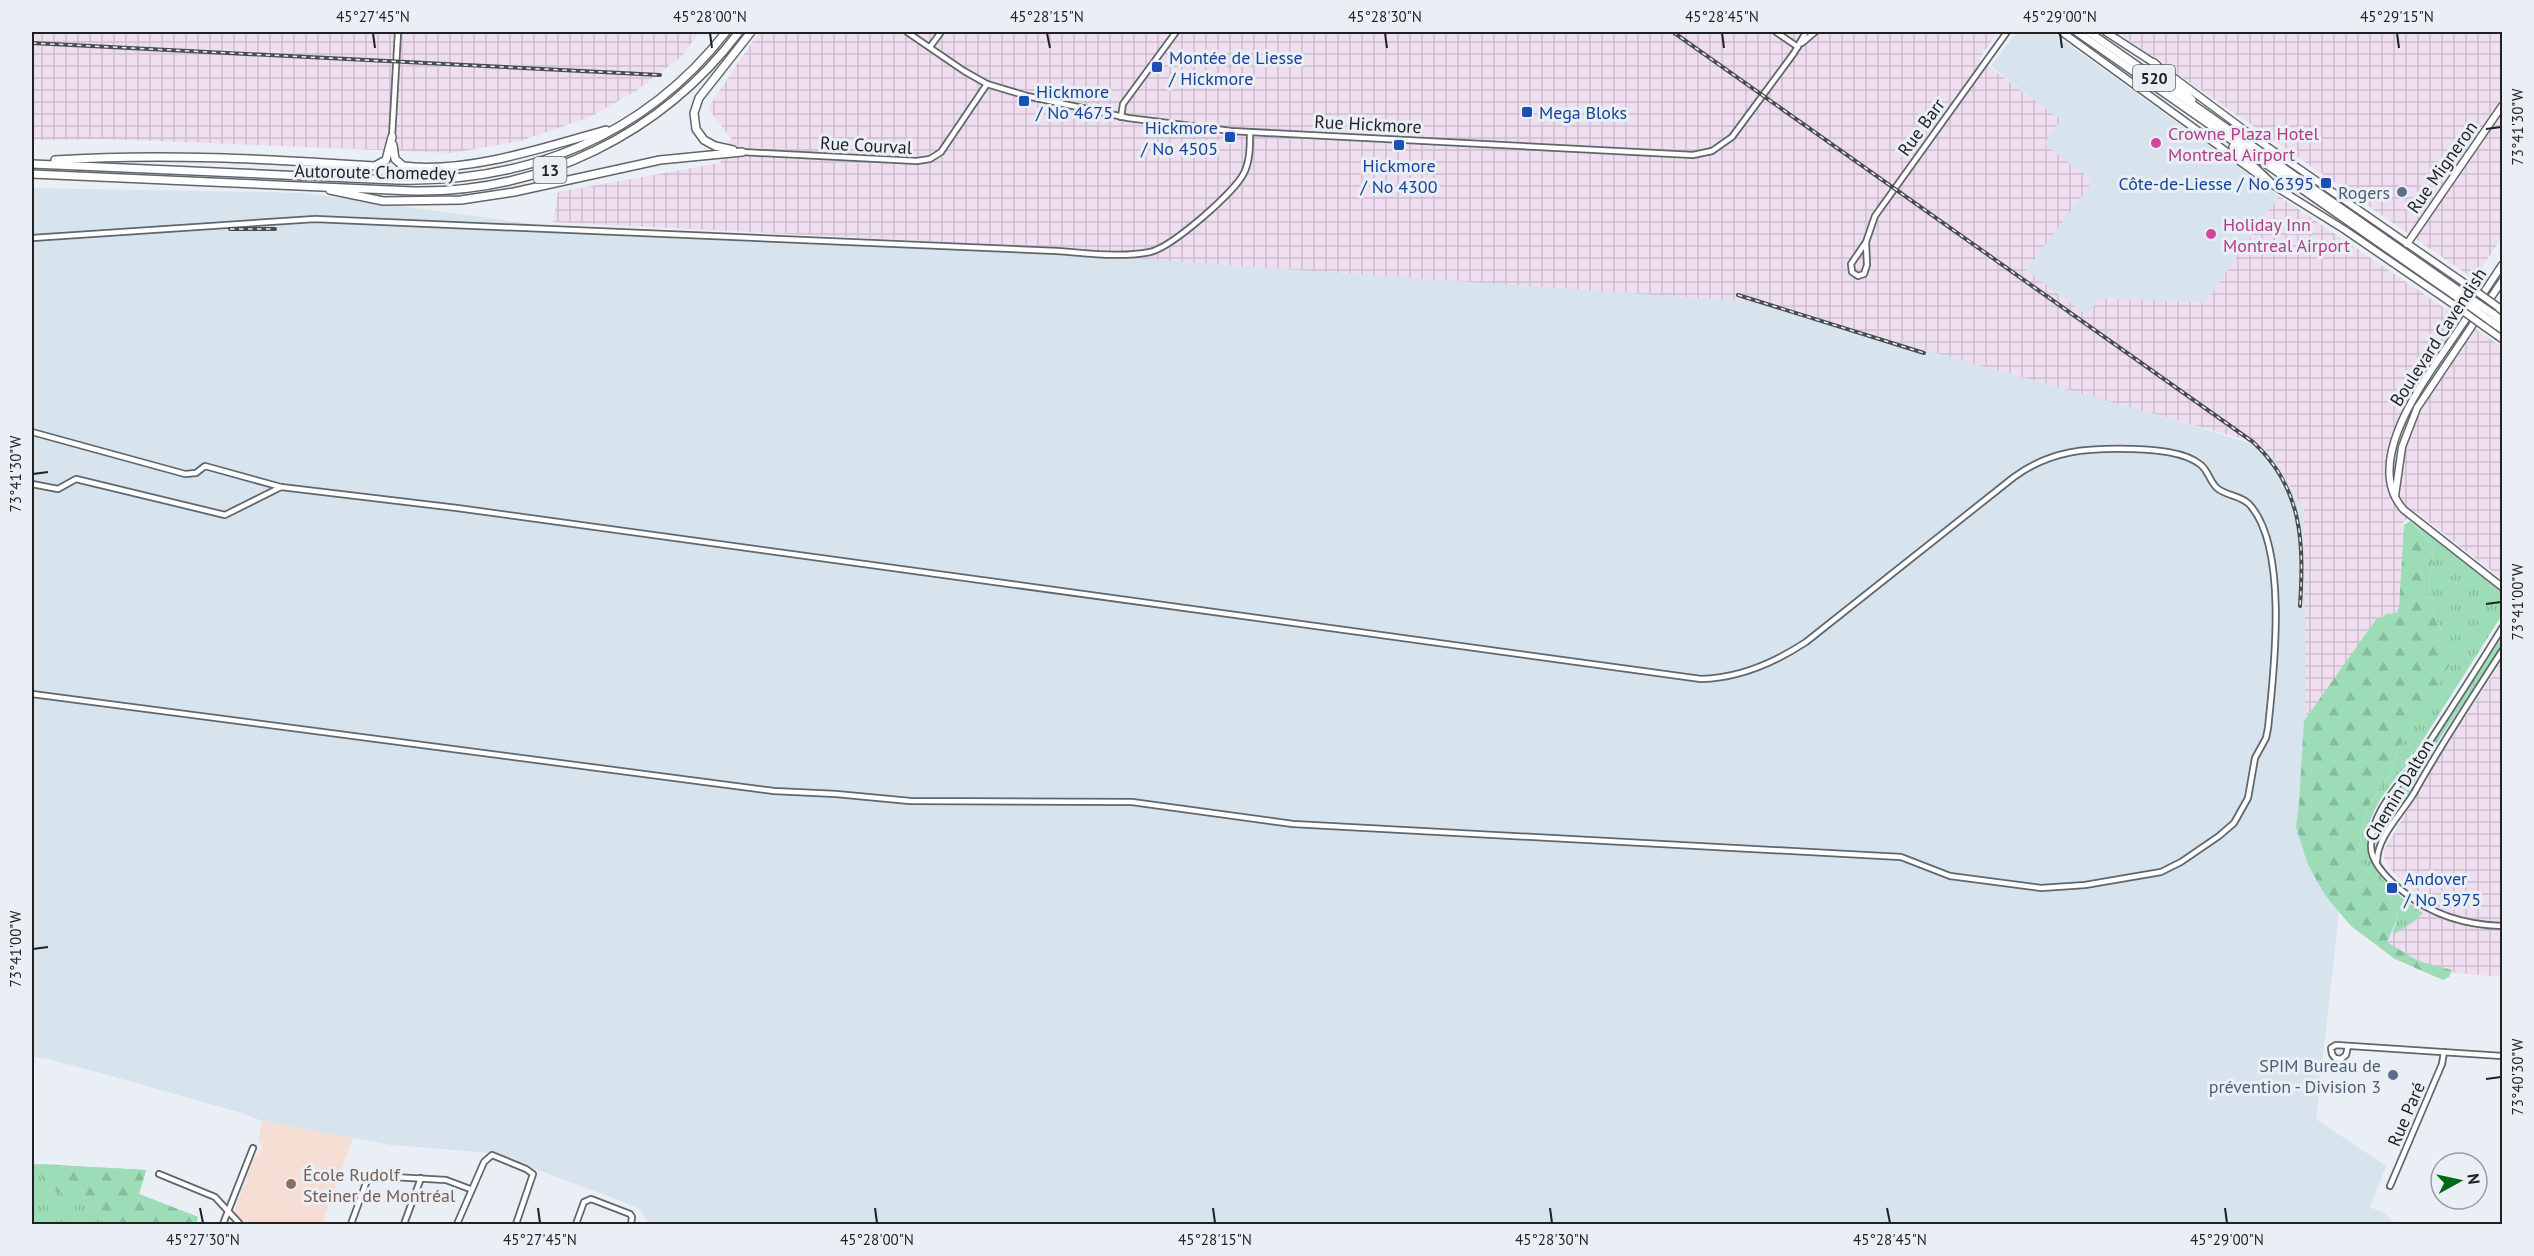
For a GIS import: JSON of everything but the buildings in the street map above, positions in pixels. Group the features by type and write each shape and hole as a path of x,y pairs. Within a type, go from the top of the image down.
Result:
{"highway":[{"name":"Autoroute Chomedey","path":"32,163 396,180 444,180 490,175 539,162 578,148 619,126 674,86 726,32"},
{"name":"Autoroute Chomedey","path":"32,174 441,191 491,185 545,171 594,152 654,116 699,77 739,32"},
{"path":"742,152 715,146 704,140 696,129 694,114 699,98 751,32"},
{"name":"520","path":"2077,32 2502,329"},
{"name":"520","path":"2089,32 2218,123 2464,303"},
{"path":"2154,63 2218,123"},
{"path":"2209,125 2271,183"},
{"path":"392,137 395,158 399,164 406,167 430,166 517,155 619,126"},
{"path":"32,163 108,158 224,157 375,166 386,160 392,137"},
{"path":"314,186 368,199 423,202 460,200 514,192 660,160 742,152"},
{"name":"520","path":"2489,320 2502,321"}],"main road":[{"path":"2062,32 2271,183 2489,320 2502,339"},
{"path":"2106,32 2154,63 2262,143 2500,309"},
{"name":"Rue Migneron","path":"2407,244 2502,106"},
{"name":"Boulevard Cavendish","path":"2395,496 2390,484 2391,459 2405,413 2502,265"},
{"name":"Boulevard Cavendish","path":"2395,496 2402,447 2417,408 2502,281"},
{"path":"2395,496 2403,510 2502,587"}],"street":[{"path":"392,137 398,32"},
{"name":"Rue Hickmore","path":"907,32 987,84 1027,96 1121,117 1250,132 1701,154 1722,146 1732,137 1798,47"},
{"path":"930,47 941,32"},
{"path":"1121,117 1123,104 1176,32"},
{"path":"1776,32 1798,47"},
{"path":"1798,47 1806,32"},
{"path":"1798,47 1815,32"},
{"name":"Rue Barr","path":"1866,242 1851,264 1852,272 1858,276 1864,274 1867,267 1866,242 1877,212 2007,32"},
{"name":"Rue Courval","path":"742,152 921,161 930,159 944,149 987,84"},
{"path":"32,238 315,219 1046,251 1144,253 1155,251 1172,242 1237,184 1247,164 1250,132"},
{"path":"32,432 185,474 196,473 205,466 281,487 481,511 1701,679 1725,677 1754,669 1770,663 1806,642 2014,477 2037,462 2061,453 2081,449 2145,450 2180,455 2196,462 2207,471 2216,488 2244,500 2258,518 2269,548 2276,588 2268,728 2266,738 2255,758 2248,798 2234,823 2181,862 2161,872 2085,885 2041,888 1950,876 1901,857 1293,824 1178,807 1123,802 910,801 774,791 32,694"},
{"path":"32,484 56,489 76,479 225,515 281,487"},
{"name":"Chemin Dalton","path":"2378,864 2372,852 2371,843 2381,811 2419,758 2502,628"},
{"name":"Chemin Dalton","path":"2378,864 2378,851 2382,842 2502,651"},
{"path":"2378,864 2400,889 2432,911 2466,923 2502,926"},
{"path":"2348,1046 2502,1056"},
{"name":"Rue Paré","path":"2390,1185 2442,1064 2444,1052"},
{"path":"223,1224 253,1148"},
{"path":"457,1224 470,1190 488,1156 492,1155 533,1174 516,1224"},
{"path":"159,1174 208,1192 240,1224"},
{"path":"351,1224 370,1177 446,1180 470,1190"},
{"path":"404,1224 421,1178"},
{"path":"576,1224 584,1202 591,1199 630,1214 632,1223"}],"shaded area":[{"path":"32,32 699,32 683,55 636,91 590,117 520,141 453,153 105,139 32,140"},
{"path":"759,32 1998,32 1979,59 2061,120 2044,144 2093,181 2026,270 2087,315 2100,298 2205,303 2279,196 2502,347 2502,579 2416,512 2403,522 2402,608 2306,723 2304,509 2270,453 2242,432 2239,438 1755,302 1154,260 945,242 553,222 558,192 720,163 731,138 708,108"},
{"path":"2017,32 2051,32 2279,196 2205,303 2100,298 2087,315 2026,270 2044,144 2060,120 1991,66"},
{"path":"2117,32 2502,32 2502,237 2474,279"},
{"path":"32,188 305,193 620,236 1329,265 1754,292 2272,450 2308,510 2340,903 2316,1119 2386,1166 2370,1207 2384,1213 2396,1224 650,1224 637,1207 493,1153 391,1145 262,1121 242,1113 97,1072 32,1057"},
{"path":"2502,661 2502,977 2423,970 2384,948 2413,891 2388,867 2384,850 2434,765"},
{"name":"École Rudolf Steiner de Montréal","path":"262,1121 353,1138 322,1224 248,1224 235,1215 254,1158 262,1149 262,1144 258,1141"}],"green space":[{"path":"2410,521 2434,546 2429,583 2430,606 2447,643 2449,666 2400,744 2391,772 2366,810 2357,858 2390,897 2398,917 2387,942 2418,961 2452,970 2449,977 2443,980 2395,959 2351,926 2319,885 2307,862 2296,827 2304,721 2377,618 2381,619 2386,614 2396,613 2399,608 2404,525"},
{"path":"2411,521 2501,592 2502,615 2407,765 2389,787 2376,808 2369,827 2367,845 2372,862 2383,879 2400,896 2423,913 2396,933 2393,932 2398,917 2390,897 2357,858 2366,810 2391,772 2400,744 2447,643 2430,606 2429,583 2434,546"},
{"path":"2502,636 2502,645 2425,761 2423,757"},
{"path":"2415,772 2417,775 2412,789 2375,844 2384,814 2394,794 2407,777"},
{"path":"32,1164 146,1170 139,1194 198,1217 196,1224 32,1224"},
{"path":"40,1164 146,1170 139,1194 198,1217 196,1224 105,1224 89,1206 47,1185 42,1176"}],"railway":[{"path":"1673,32 2253,442 2270,460 2291,497 2300,539 2300,606"},
{"path":"32,43 660,75"},
{"path":"230,229 275,229"},
{"path":"1738,295 1924,353"}],"place":[{"name":"Montée de Liesse / Hickmore","path":"1157,67"},
{"name":"Hickmore / No 4675","path":"1024,101"},
{"name":"Mega Bloks","path":"1527,112"},
{"name":"Hickmore / No 4505","path":"1230,137"},
{"name":"Crowne Plaza Hotel Montreal Airport","path":"2156,143"},
{"name":"Hickmore / No 4300","path":"1399,145"},
{"name":"Côte-de-Liesse / No 6395","path":"2326,183"},
{"name":"Rogers","path":"2402,192"},
{"name":"Holiday Inn Montreal Airport","path":"2211,234"},
{"name":"Andover / No 5975","path":"2392,888"},
{"name":"SPIM Bureau de prévention - Division 3","path":"2393,1075"},
{"name":"École Rudolf Steiner de Montréal","path":"291,1184"}]}
